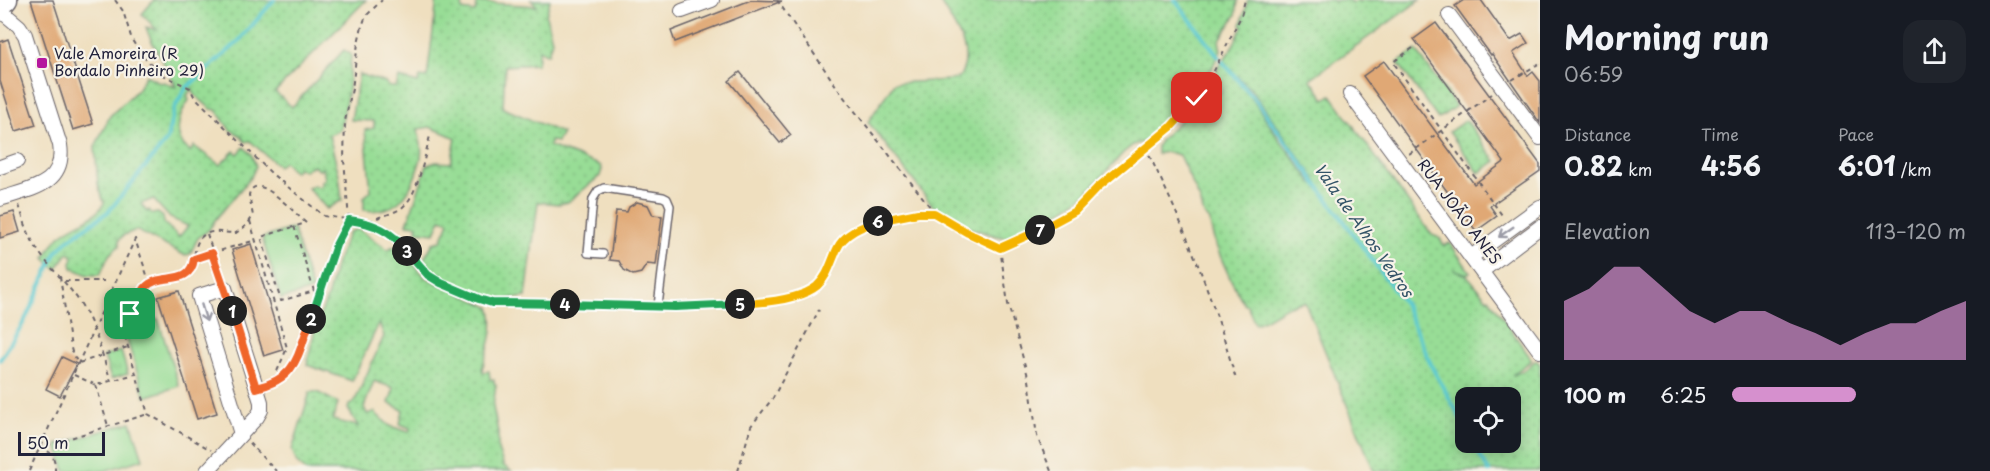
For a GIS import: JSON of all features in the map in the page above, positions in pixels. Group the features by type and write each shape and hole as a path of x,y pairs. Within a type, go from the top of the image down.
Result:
{"main road":[{"path":"0,10 9,0"}],"street":[{"path":"682,11 712,0"},
{"path":"0,10 19,26 25,35 60,145 62,158 60,166 46,182 0,198"},
{"path":"1449,15 1540,138"},
{"name":"RUA JOÃO ANES","path":"1350,94 1540,351"},
{"path":"0,167 17,161"},
{"path":"1472,256 1540,207"},
{"path":"1482,271 1540,227"},
{"path":"207,471 257,417 261,410 261,402 225,288 199,296 241,434"}],"lane":[{"path":"603,254 588,254 593,199 598,191 604,188 667,199 670,206 658,306"}],"path":[{"path":"115,0 123,11 132,40 140,53 161,74 190,88 194,96 273,174 302,199 324,216 369,222 389,232 428,275 441,283 492,303 658,306 760,303 808,292 819,285 842,240 855,230 894,217 934,213"},
{"path":"256,388 272,383 286,374 297,362 336,245 349,220 344,159 345,121 362,26 366,16 382,0"},
{"path":"777,0 843,96 934,213 1000,248 1075,211 1098,187 1171,127 1210,79 1236,27 1245,0"},
{"path":"1413,48 1392,62 1512,229"},
{"path":"1400,160 1501,87 1540,63"},
{"path":"369,222 400,209 409,200 430,136"},
{"path":"1145,147 1187,238 1221,328 1236,379"},
{"path":"119,317 140,307 142,292 146,287 161,280 180,277 190,271 197,244 207,234 218,230 236,233 250,221 253,212 249,201 250,191 261,187 278,198 306,223 294,226 261,237 281,301 314,291 294,226"},
{"path":"15,194 28,233 43,258 59,275 85,311 94,330 111,381"},
{"path":"250,221 287,348 272,383"},
{"path":"207,234 225,288"},
{"path":"29,471 135,239 150,284"},
{"path":"194,259 256,240"},
{"path":"1000,248 1008,304 1029,380 1037,436 1051,471"},
{"path":"59,275 73,356 79,363"},
{"path":"63,281 104,281"},
{"path":"111,292 148,414 221,456"},
{"path":"738,471 751,426 773,398 819,310"},
{"path":"79,363 128,347"},
{"path":"74,375 96,386 136,374"},
{"path":"96,386 108,426"},
{"path":"40,447 148,414"},
{"path":"241,434 276,471"},
{"path":"40,447 52,454 55,471"}],"green space":[{"path":"154,0 366,0 275,92 292,107 344,50 351,55 348,90 341,127 339,131 329,135 339,175 342,200 327,209 308,188 323,185 321,182 325,179 323,168 319,170 313,165 304,171 298,168 294,172 284,162 278,166 250,141 245,142 240,135 230,130 216,110 211,109 195,95 192,88 187,96 189,100 178,127 181,141 191,151 194,146 220,165 234,151 238,154 244,147 251,154 256,166 251,177 209,230 198,238 190,254 184,255 136,230 119,240 119,246 109,255 100,275 88,275 72,268 73,258 68,253 56,269 45,258 54,242 67,230 96,213 104,203 98,184 95,147 110,116 137,90 146,75 161,83 176,87 146,27 157,30 142,14","holes":["153,199 170,218 188,226 179,237 164,223 163,217 158,213 152,214 149,210 147,212 141,204"]},
{"path":"437,0 463,0 462,10 475,12 477,2 537,6 531,0 550,0 546,16 552,40 548,54 539,49 537,64 505,66 503,108 562,133 557,142 551,141 549,146 600,165 602,169 600,176 568,202 559,204 538,202 526,297 499,301 477,296 440,281 426,271 428,267 422,262 433,243 441,241 449,222 441,219 435,233 417,231 418,225 407,224 427,165 436,162 451,163 456,138 430,127 418,129 421,158 408,191 403,198 390,207 383,210 364,210 364,197 371,191 365,130 374,128 374,121 351,120 359,74 386,83 390,87 396,87 399,78 418,83 420,77 427,78"},
{"path":"939,0 1238,0 1236,15 1219,41 1221,50 1210,72 1167,123 1149,140 1133,145 1123,153 1087,193 1043,223 1010,238 970,228 932,205 868,122 894,83 951,80 958,78 961,74 965,63 963,44"},
{"path":"1248,0 1333,0 1334,2 1349,0 1352,4 1357,0 1359,2 1362,0 1420,0 1310,79 1325,99 1331,95 1432,235 1440,238 1444,246 1450,243 1470,272 1467,274 1453,269 1467,275 1487,299 1489,298 1532,360 1512,375 1525,370 1536,360 1540,364 1540,471 1374,471 1305,302 1291,305 1255,324 1224,264 1214,240 1210,221 1204,215 1200,200 1179,155 1167,152 1157,154 1157,146 1161,139 1193,105 1200,103 1199,99 1215,83 1216,91 1219,93 1222,90 1216,77 1218,67 1230,51 1243,26 1241,25","holes":["1237,76 1253,92 1318,183 1314,185 1280,140"]},
{"path":"1416,50 1456,106 1438,119 1398,63"},
{"path":"1466,120 1496,161 1479,173 1449,132"},
{"path":"293,228 312,290 281,299 262,238"},
{"path":"358,229 389,250 391,247 399,247 426,278 490,307 492,330 482,369 483,372 489,371 490,379 494,380 496,385 493,407 498,432 498,450 504,466 511,471 306,471 297,463 292,450 310,392 317,392 338,403 333,420 358,426 348,409 349,405 354,403 384,336 379,323 352,381 307,365 315,329 328,295 336,263 349,232","holes":["374,381 394,388 389,403 403,410 400,424 410,428 409,432 390,426 374,412 367,414 364,407"]},
{"path":"158,319 179,386 145,397 124,330"},
{"path":"121,351 128,374 111,379 104,356"},
{"path":"131,422 143,459 104,471 65,471 57,445"}],"building":[{"path":"31,0 53,0 93,124 73,130"},
{"path":"751,0 782,1 675,42 671,31"},
{"path":"1464,0 1481,0 1510,41 1522,34 1528,43 1513,53 1528,76 1533,72 1540,81 1540,123 1455,6"},
{"path":"1436,23 1540,164 1540,171 1490,206 1497,216 1476,231 1363,76 1384,61 1474,184 1504,162 1414,39"},
{"path":"8,39 36,125 16,131 0,81 0,42"},
{"path":"740,72 791,135 780,143 729,81"},
{"path":"637,202 648,205 653,215 662,216 656,265 647,264 641,273 633,275 624,270 619,261 610,260 616,211 627,212 629,207"},
{"path":"14,212 20,232 0,238 0,216"},
{"path":"251,244 283,350 264,356 232,250"},
{"path":"179,291 217,413 197,419 158,297"},
{"path":"62,357 77,364 60,396 46,389"}],"waterway":[{"path":"0,360 24,322 56,253 68,240 109,211 167,140 174,109 185,89 237,43 274,0"},
{"name":"Vala de Alhos Vedros","path":"1175,0 1219,57"},
{"name":"Vala de Alhos Vedros","path":"1222,61 1257,102 1404,303 1433,369 1455,408"},
{"name":"Vala de Alhos Vedros","path":"1478,453 1489,471"}],"place":[{"name":"Vale Amoreira (R Bordalo Pinheiro 29)","path":"42,63"}],"route":[{"path":"130,314 140,307 142,292 146,287 167,278 180,277 190,271 194,259 212,253 256,388 272,383 286,374 297,362 336,245 349,220 369,222 389,232 428,275 441,283 492,303 675,307 760,303 795,296 819,285 842,240 855,230 874,222 918,213 934,213 1000,248 1023,238 1075,211 1098,187 1171,127 1197,98"}]}
